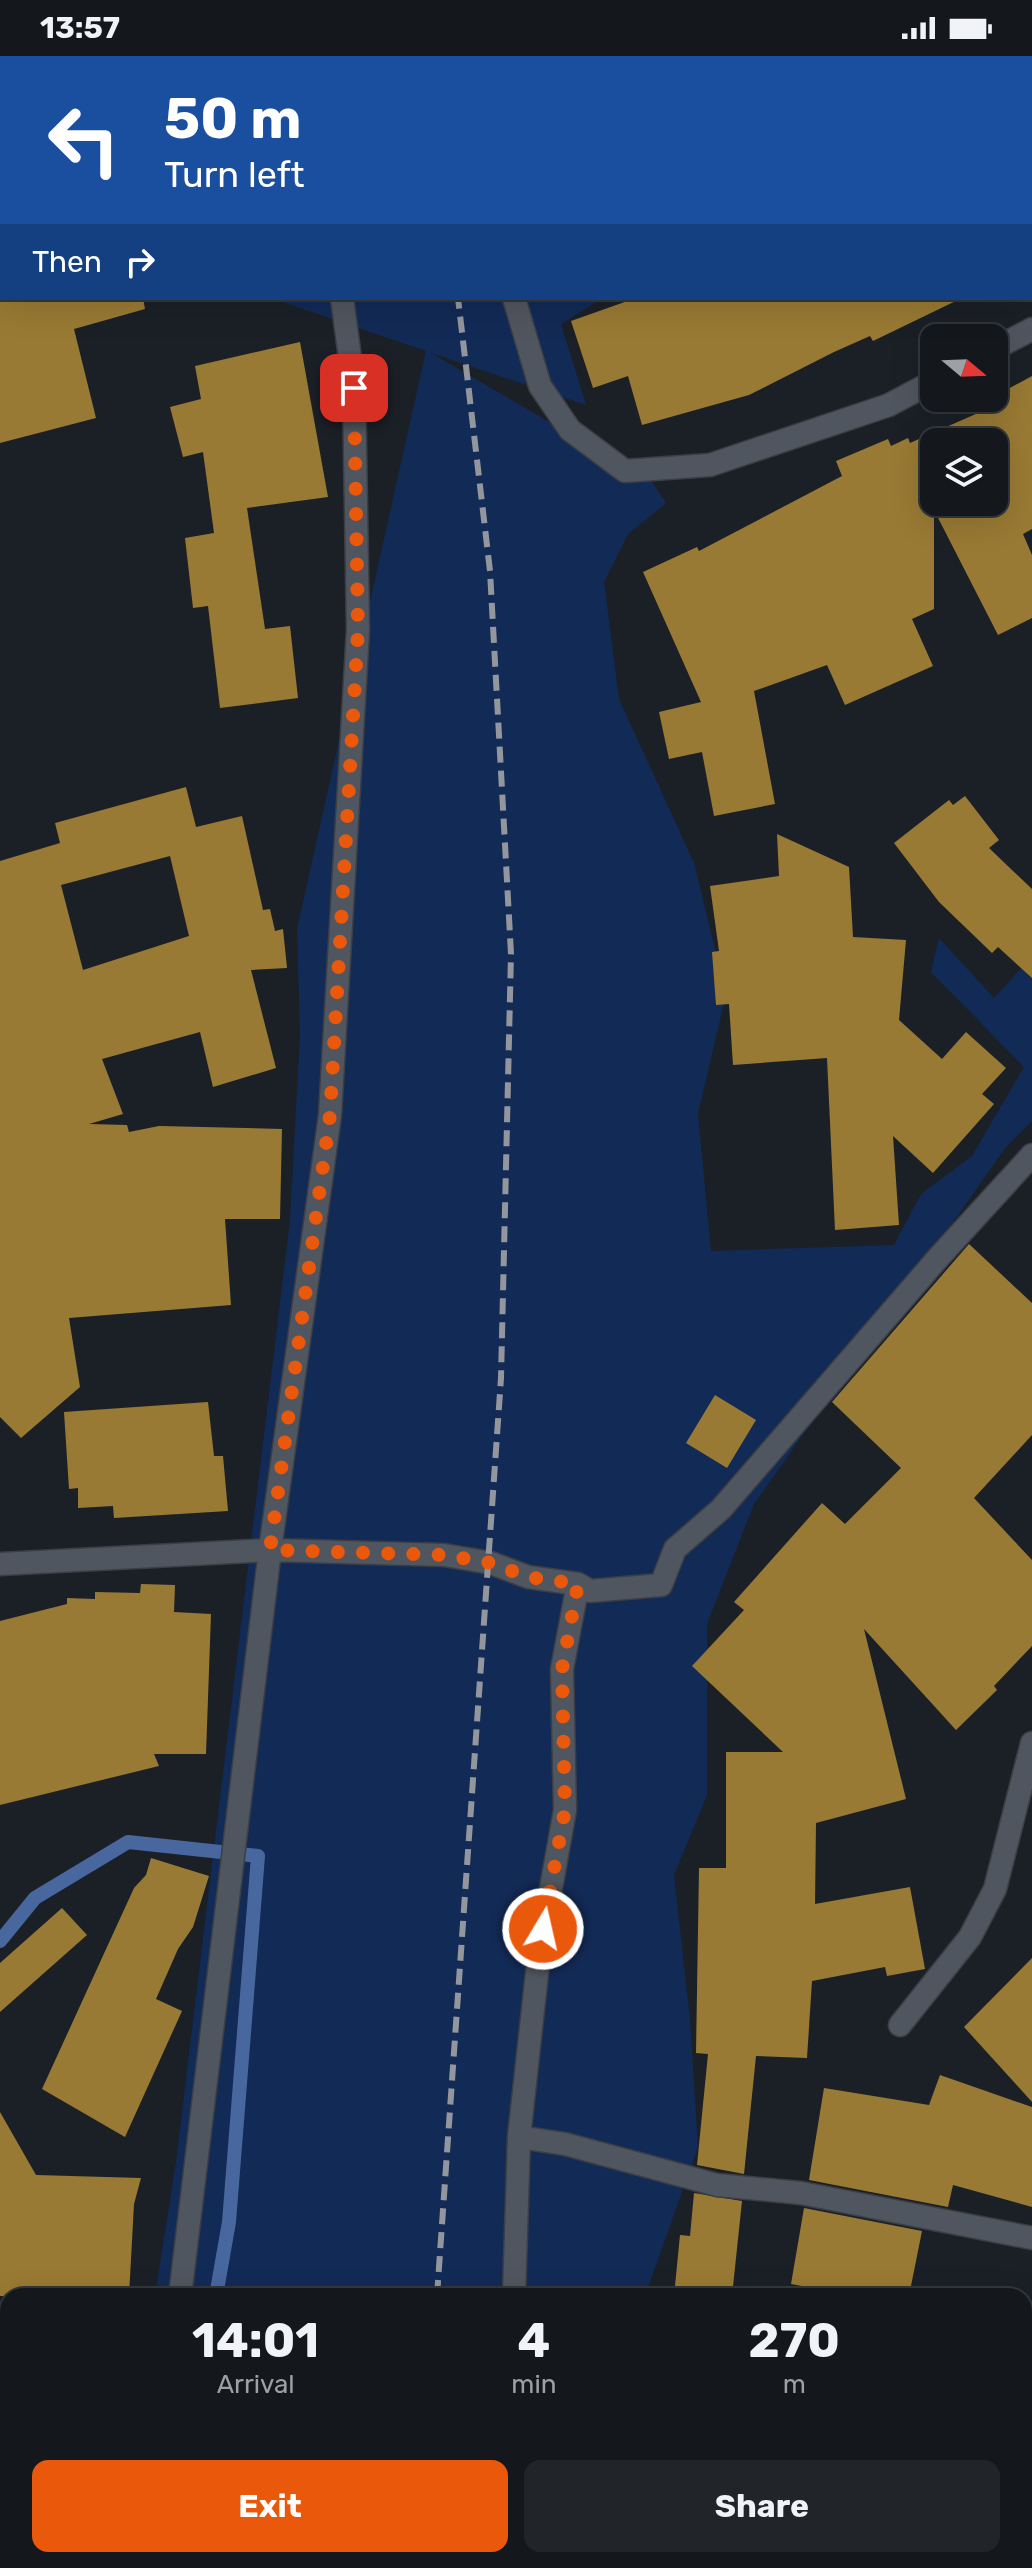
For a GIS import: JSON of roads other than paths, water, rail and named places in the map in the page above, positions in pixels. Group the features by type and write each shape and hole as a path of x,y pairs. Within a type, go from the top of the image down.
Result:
{"street":[{"path":"181,2288 270,1550 330,1115 350,813 358,630 354,388 342,300"},
{"path":"515,300 540,386 570,430 625,471 710,465 889,405 920,388"},
{"path":"1008,342 1032,329"},
{"path":"0,1564 270,1550 444,1555 491,1563 528,1577 578,1584 590,1591 661,1585 675,1549 721,1509 938,1258 1032,1155"},
{"path":"514,2288 519,2137 539,1955 565,1810 562,1669 578,1584"},
{"path":"900,2025 970,1937 995,1889 1032,1743"},
{"path":"519,2137 565,2144 717,2185 801,2193 1032,2238"}],"waterway":[{"path":"0,1941 35,1898 128,1842 258,1856 229,2222 217,2288"}],"railway":[{"path":"438,2288 501,1378 511,954 490,571 458,300"}]}
